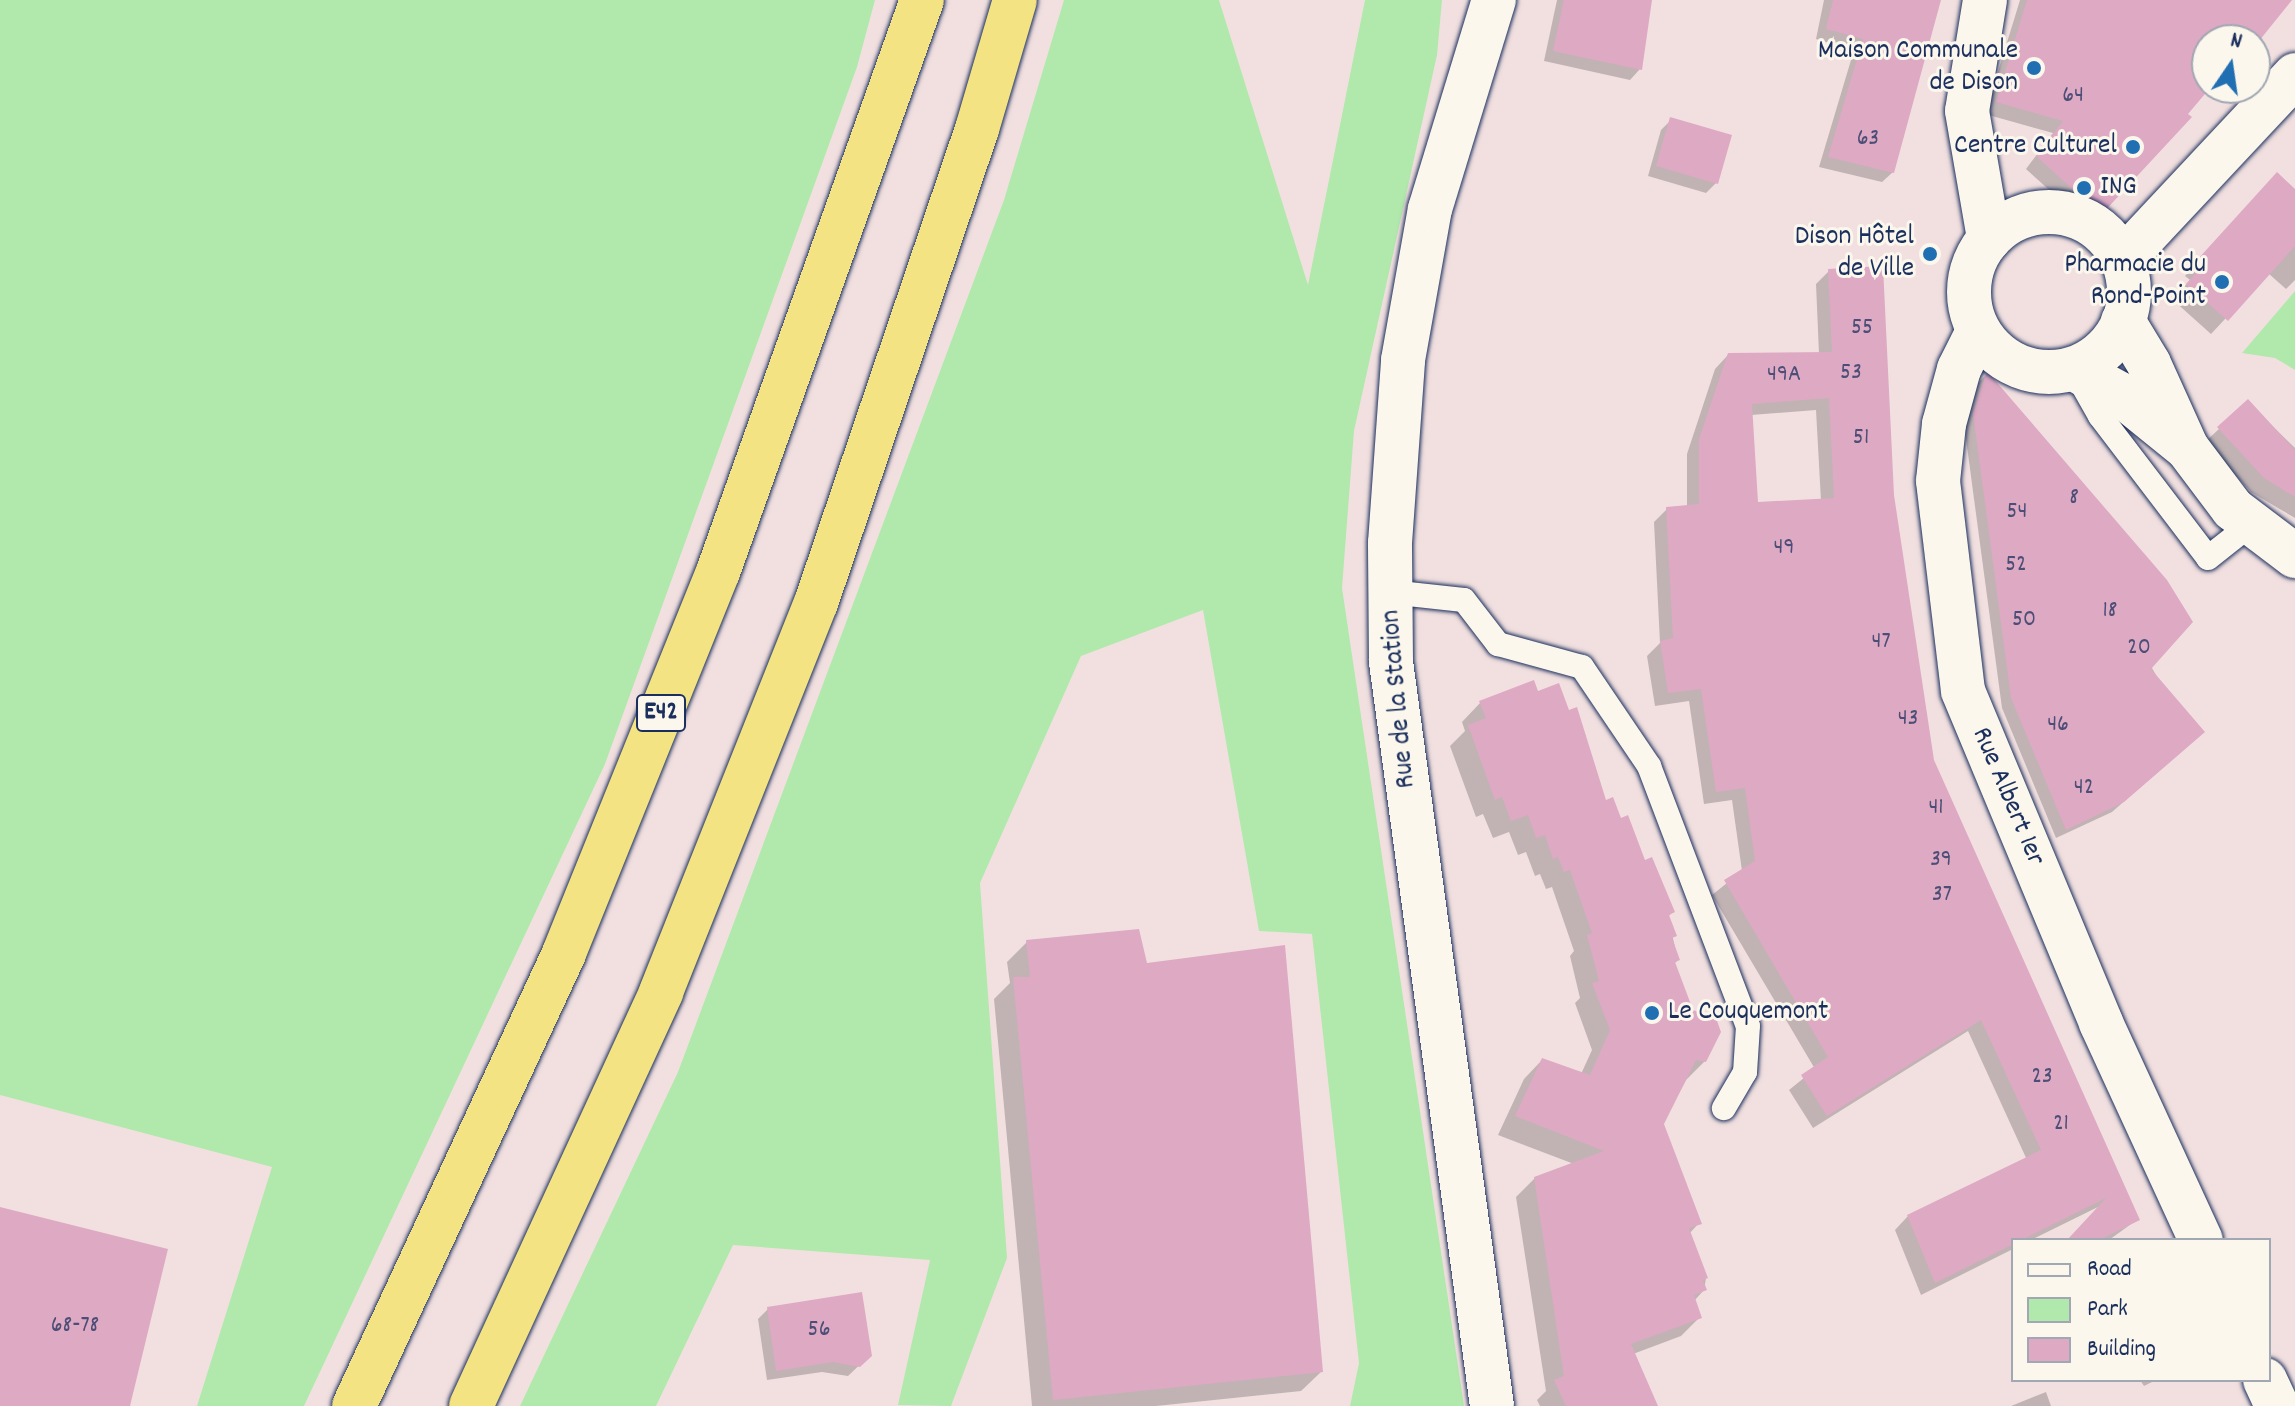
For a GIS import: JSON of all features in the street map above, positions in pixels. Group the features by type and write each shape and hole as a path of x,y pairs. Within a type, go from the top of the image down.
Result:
{"highway":[{"name":"E42","path":"354,1406 564,953 718,572 922,0"},
{"path":"471,1406 661,992 816,603 977,129 1015,0"}],"main road":[{"name":"Rue de la Station","path":"1492,1406 1391,662 1390,592 1394,460 1406,345 1430,209 1494,0"},
{"path":"1985,0 1967,111 1989,239"},
{"path":"2123,259 2295,75"},
{"path":"2035,213 2061,213 2097,229 2123,259 2129,303 2123,321 2095,359 2074,369 2029,371 2009,363 1978,331 1969,283 1989,239 2010,222 2035,213"},
{"path":"2123,321 2149,364 2187,448"},
{"name":"Rue Albert 1er","path":"1978,331 1959,369 1944,424 1938,481 1963,691 2101,1023 2200,1238"},
{"path":"2074,369 2120,394 2187,448 2251,524 2295,556"},
{"path":"2266,1382 2277,1406"}],"lane":[{"path":"2074,369 2100,416 2208,558 2251,524"},
{"path":"1390,592 1464,600 1498,644 1582,667 1649,766 1748,1026 1745,1072 1724,1108"}],"green space":[{"path":"0,0 875,0 857,67 605,764 304,1406 197,1406 272,1167 0,1095"},
{"path":"1064,0 1219,0 1308,285 1365,0 1442,0 1437,55 1354,431 1342,588 1464,1406 1350,1406 1359,1363 1312,934 1259,931 1203,610 1081,656 980,883 1007,1258 951,1406 898,1405 930,1260 733,1245 656,1406 520,1406 678,1072 1004,200"},
{"path":"2295,291 2295,370 2275,358 2242,353"}],"building":[{"path":"1564,0 1652,0 1642,70 1553,51"},
{"path":"1833,0 1941,0 1894,173 1828,157 1863,39 1826,29"},
{"path":"2027,0 2292,0 2271,26 2191,24 2191,104 2196,104 2188,114 2192,117 2101,215 2036,156 2063,121 1996,102"},
{"path":"1670,117 1732,135 1718,184 1656,166"},
{"path":"2277,172 2295,189 2295,246 2228,321 2186,284 2204,264 2198,259"},
{"path":"1883,266 1894,495 1934,760 2140,1220 2103,1238 2069,1238 2106,1198 2026,1238 2011,1238 2011,1245 1935,1283 1907,1215 2041,1150 1981,1020 1827,1116 1801,1075 1828,1057 1724,880 1755,861 1745,788 1716,792 1701,689 1668,693 1660,641 1673,638 1666,507 1699,504 1699,439 1728,353 1832,352 1828,269","holes":["1829,398 1834,498 1758,502 1752,404"]},
{"path":"1987,371 2167,580 2193,622 2151,669 2205,732 2124,802 2066,830 2011,698 1973,413"},
{"path":"2248,399 2295,450 2295,497 2264,478 2217,427"},
{"name":"Le Couquemont","path":"1534,680 1538,691 1559,683 1569,710 1577,707 1606,800 1613,797 1621,818 1628,815 1645,860 1652,857 1675,912 1669,915 1677,936 1672,938 1680,960 1675,962 1693,1010 1716,1018 1721,1032 1706,1062 1696,1060 1664,1124 1702,1224 1689,1228 1708,1278 1703,1280 1707,1290 1694,1295 1702,1318 1631,1344 1658,1406 1566,1406 1554,1380 1564,1376 1534,1177 1604,1151 1515,1116 1542,1058 1590,1075 1610,1030 1592,983 1599,981 1587,935 1592,933 1570,870 1564,872 1558,857 1553,859 1545,835 1536,838 1528,815 1511,821 1502,797 1495,800 1468,725 1486,718 1479,701"},
{"path":"1139,929 1147,963 1285,945 1323,1372 1053,1400 1013,977 1030,977 1026,940"},
{"path":"0,1207 168,1249 130,1406 0,1406"},
{"path":"862,1292 872,1356 860,1367 833,1362 776,1371 767,1307"}],"place":[{"name":"Maison Communale de Dison","path":"2034,68"},
{"name":"Centre Culturel","path":"2133,147"},
{"name":"ING","path":"2084,188"},
{"name":"Dison Hôtel de Ville","path":"1930,254"},
{"name":"Pharmacie du Rond-Point","path":"2222,282"},
{"name":"Le Couquemont","path":"1652,1013"}]}
